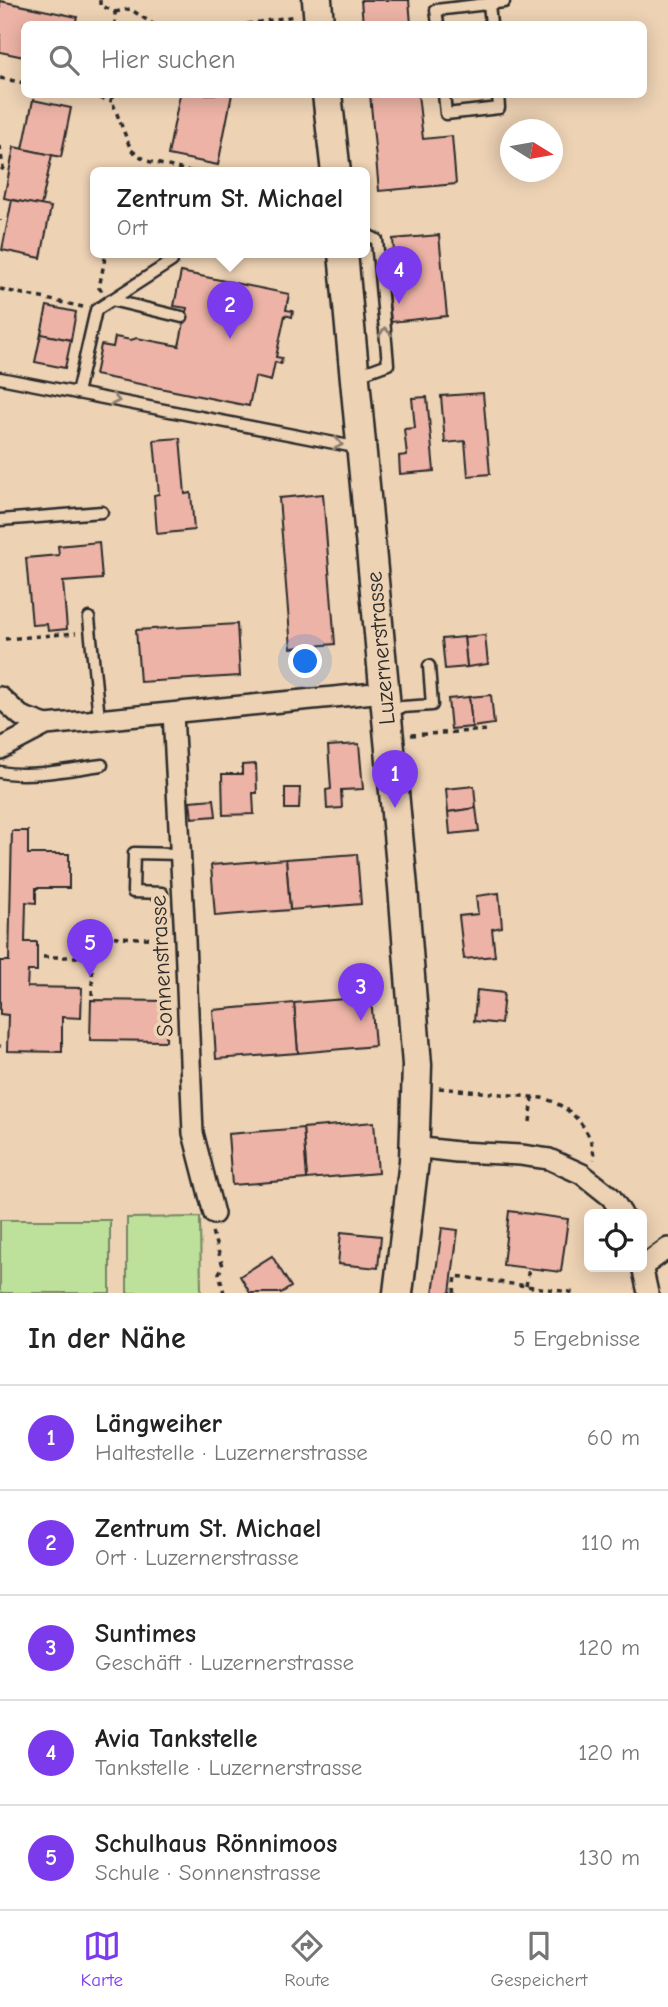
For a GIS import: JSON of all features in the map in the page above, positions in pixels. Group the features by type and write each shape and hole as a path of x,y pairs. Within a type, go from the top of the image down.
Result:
{"main road":[{"path":"328,98 336,167"},
{"name":"Luzernerstrasse","path":"343,258 413,1000 417,1087 414,1147 398,1293"}],"street":[{"path":"0,697 21,716 46,725"},
{"path":"0,749 46,725 99,718 386,700"},
{"name":"Sonnenstrasse","path":"173,713 193,1133 214,1214"},
{"path":"414,1147 549,1159 582,1174 611,1197 619,1209"},
{"path":"647,1263 668,1248"},
{"path":"643,1272 648,1293"}],"lane":[{"path":"438,21 436,10 504,0"},
{"path":"489,4 491,21"},
{"path":"444,98 446,114 499,108 498,98"},
{"path":"354,377 388,364 377,240 370,236"},
{"path":"77,393 96,310 172,261"},
{"path":"111,300 182,317"},
{"path":"0,378 361,448"},
{"path":"0,520 102,512"},
{"path":"89,618 99,718"},
{"path":"386,700 432,705 429,666"},
{"path":"0,772 36,773 103,765"},
{"path":"162,893 133,892 134,853 181,854"}],"path":[{"path":"100,0 100,5 116,12 130,9 148,21"},
{"path":"115,21 116,12"},
{"path":"264,21 311,13"},
{"path":"0,78 21,82"},
{"path":"98,98 112,101"},
{"path":"112,98 131,150 147,161 172,167"},
{"path":"0,146 3,168 0,172"},
{"path":"105,258 99,288 111,300"},
{"path":"0,289 96,310"},
{"path":"5,639 90,631"},
{"path":"405,735 489,730"},
{"path":"92,995 93,936 185,940"},
{"path":"43,957 93,957"},
{"path":"434,1087 555,1101 582,1125 594,1146 594,1184"},
{"path":"530,1122 533,1097"},
{"path":"214,1236 223,1266 219,1273 224,1293"},
{"path":"526,1286 529,1268"},
{"path":"454,1293 456,1276 537,1290 576,1293"}],"green space":[{"path":"200,1217 201,1293 127,1293 127,1218"},
{"path":"0,1220 110,1220 110,1293 0,1293"}],"building":[{"path":"361,0 409,0 411,21 363,21"},
{"path":"0,1 77,17 76,21 21,21 21,56 0,52"},
{"path":"179,98 231,98 218,165 168,155"},
{"path":"370,98 418,98 423,139 452,136 456,184 379,191"},
{"path":"33,100 71,108 61,157 23,149"},
{"path":"14,147 52,155 41,206 4,198"},
{"path":"12,200 51,207 41,258 2,250"},
{"path":"439,235 447,316 391,322 388,291 397,290 393,239"},
{"path":"181,272 289,294 286,310 293,311 292,317 285,315 276,357 282,358 281,364 275,362 271,381 255,377 249,406 95,375 101,345 113,347 115,337 179,346 187,308 174,306"},
{"path":"47,306 76,312 71,340 41,334"},
{"path":"41,334 71,340 65,368 35,362"},
{"path":"483,393 490,474 468,476 465,441 445,443 441,396"},
{"path":"427,397 434,471 400,474 399,456 407,455 404,429 415,428 412,398"},
{"path":"180,438 185,494 191,493 194,530 157,534 154,495 159,494 154,440"},
{"path":"323,494 335,644 291,648 279,498"},
{"path":"99,542 102,579 63,582 67,629 48,631 47,624 32,625 26,558 59,555 58,546"},
{"path":"237,624 240,676 140,682 136,630"},
{"path":"485,635 488,664 467,667 464,637"},
{"path":"464,637 467,667 445,669 442,639"},
{"path":"491,695 494,724 472,727 469,697"},
{"path":"469,697 472,727 451,729 448,699"},
{"path":"359,744 363,789 341,790 342,808 327,809 326,790 331,789 328,746"},
{"path":"256,764 257,793 253,793 254,814 223,815 222,774 242,774 242,765"},
{"path":"474,786 476,808 448,812 446,789"},
{"path":"285,788 300,788 299,809 285,809"},
{"path":"214,799 216,816 192,818 190,801"},
{"path":"476,808 479,831 450,834 448,812"},
{"path":"12,831 28,831 28,854 69,854 69,888 36,888 36,903 26,902 25,942 37,942 37,971 28,971 27,987 82,988 81,1018 62,1017 62,1052 7,1051 8,1015 0,1014 0,961 9,961"},
{"path":"357,854 361,904 290,910 286,859"},
{"path":"286,859 290,910 215,916 211,865"},
{"path":"499,893 502,927 492,929 495,956 464,959 459,916 478,914 476,896"},
{"path":"477,990 504,993 501,1024 474,1021"},
{"path":"371,997 375,1046 298,1053 294,1003"},
{"path":"91,1000 167,1001 166,1041 90,1040"},
{"path":"294,1003 298,1053 216,1059 213,1010"},
{"path":"374,1122 378,1173 307,1179 303,1128"},
{"path":"303,1128 307,1179 232,1185 228,1134"},
{"path":"509,1211 568,1219 561,1272 503,1265"},
{"path":"442,1228 458,1230 450,1293 433,1293"},
{"path":"341,1232 381,1236 378,1268 338,1264"},
{"path":"272,1256 291,1287 281,1293 250,1293 240,1276"}],"place":[{"name":"Avia Tankstelle","path":"399,304"},
{"name":"Zentrum St. Michael","path":"230,339"},
{"name":"Längweiher","path":"395,808"},
{"name":"Schulhaus Rönnimoos","path":"90,977"},
{"name":"Suntimes","path":"361,1021"}]}
